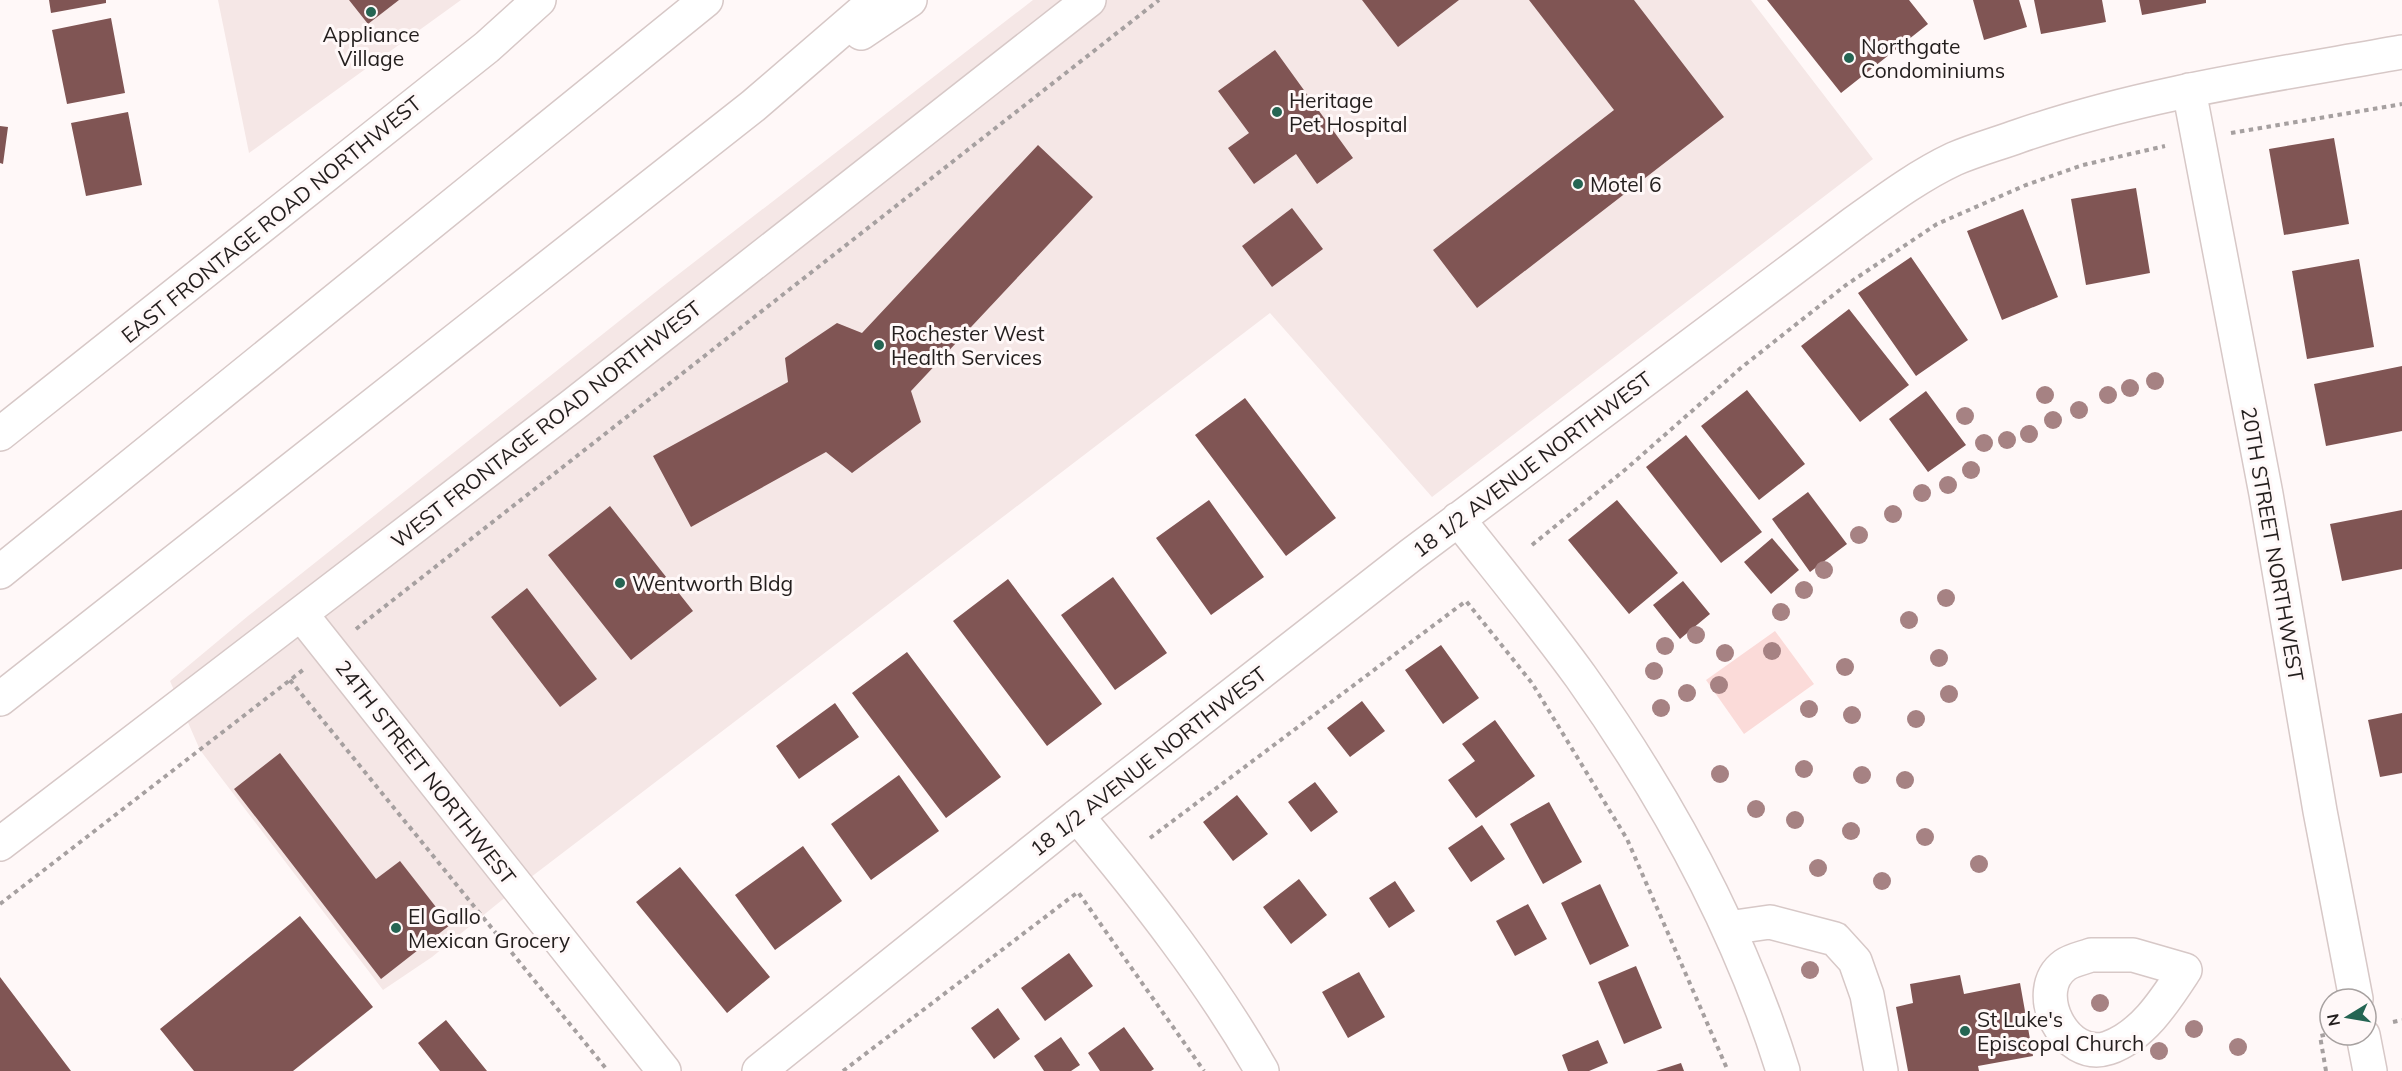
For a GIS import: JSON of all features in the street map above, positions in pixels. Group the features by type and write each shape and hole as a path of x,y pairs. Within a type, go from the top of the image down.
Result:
{"main road":[{"name":"EAST FRONTAGE ROAD NORTHWEST","path":"0,434 477,54 539,0"},
{"path":"0,572 706,0"},
{"path":"0,699 753,106 876,0"},
{"path":"753,106 910,0"},
{"name":"WEST FRONTAGE ROAD NORTHWEST","path":"0,844 583,398 1089,0"},
{"name":"18 1/2 AVENUE NORTHWEST","path":"759,1071 1077,816 1458,519 1854,223 1917,179 1954,159 2045,127 2189,90 2402,52"},
{"name":"20TH STREET NORTHWEST","path":"2189,90 2266,494 2320,811 2354,987"},
{"path":"1458,519 1580,676 1680,830 1728,928 1770,1028 1783,1071"},
{"name":"24TH STREET NORTHWEST","path":"301,614 664,1071"},
{"path":"1077,816 1209,986 1262,1071"},
{"path":"1728,928 1770,922 1835,939 1855,961 1867,995 1881,1071"},
{"path":"2365,1047 2370,1071"}],"path":[{"path":"0,904 329,650 1159,0"},
{"path":"1532,544 1626,469 1742,368 1846,285 1937,224 2026,185 2083,165 2198,139 2402,104"},
{"path":"1150,837 1466,601 1532,683 1627,840 1728,1071"},
{"path":"290,680 608,1071"},
{"path":"843,1071 1078,892 1204,1071"},
{"path":"2322,1047 2326,1071"}],"shaded area":[{"path":"218,0 461,0 249,153"},
{"path":"1033,0 1751,0 1873,159 1432,497 1270,313 518,887 432,957 383,990 200,750 170,681 248,616 662,287"},
{"path":"1775,631 1814,684 1744,734 1706,680"}],"building":[{"path":"49,0 106,0 106,3 51,13"},
{"name":"Appliance Village","path":"349,0 399,0 368,24"},
{"path":"1362,0 1459,0 1398,47"},
{"name":"Motel 6","path":"1529,0 1634,0 1724,117 1477,308 1433,250 1614,110"},
{"name":"Northgate Condominiums","path":"1767,0 1909,0 1928,24 1841,93"},
{"path":"1973,0 2019,0 2027,27 1984,40"},
{"path":"2034,0 2102,0 2106,22 2041,34"},
{"path":"2139,0 2206,0 2206,3 2142,15"},
{"path":"111,18 125,93 67,104 52,30"},
{"name":"Heritage Pet Hospital","path":"1275,50 1353,158 1317,184 1296,154 1254,184 1228,148 1249,133 1218,91"},
{"path":"128,112 142,185 86,196 71,123"},
{"path":"0,126 8,127 3,164 0,163"},
{"path":"2334,138 2349,224 2284,235 2269,149"},
{"name":"Rochester West Health Services","path":"1038,145 1093,197 911,391 921,422 852,473 826,452 691,527 653,456 788,382 785,358 837,323 862,333"},
{"path":"2136,188 2150,273 2086,285 2071,199"},
{"path":"1292,208 1323,249 1272,287 1242,246"},
{"path":"2023,209 2058,297 2002,320 1967,231"},
{"path":"1911,257 1968,340 1916,376 1858,293"},
{"path":"2359,259 2374,347 2307,359 2292,271"},
{"path":"1849,309 1909,385 1860,422 1801,346"},
{"path":"2402,366 2402,431 2326,446 2314,384"},
{"path":"1747,390 1805,464 1759,500 1701,426"},
{"path":"1926,391 1966,445 1928,472 1889,419"},
{"path":"1245,398 1336,518 1286,556 1195,435"},
{"path":"1686,435 1762,532 1721,563 1646,467"},
{"path":"1808,492 1847,544 1810,572 1772,519"},
{"path":"1209,500 1264,577 1211,615 1156,538"},
{"path":"1617,500 1678,573 1629,614 1568,540"},
{"name":"Wentworth Bldg","path":"610,506 693,611 631,660 548,555"},
{"path":"2402,510 2402,569 2342,581 2330,524"},
{"path":"1772,538 1799,570 1771,594 1744,562"},
{"path":"1113,577 1167,653 1115,690 1061,615"},
{"path":"1008,579 1102,704 1047,746 953,621"},
{"path":"1683,581 1710,614 1680,639 1653,605"},
{"path":"527,588 597,679 560,707 491,617"},
{"path":"1441,645 1479,698 1443,724 1405,670"},
{"path":"907,652 1001,777 946,818 852,693"},
{"path":"1362,701 1385,731 1350,757 1327,728"},
{"path":"835,703 859,737 799,779 776,746"},
{"path":"2402,713 2402,773 2380,777 2368,720"},
{"path":"1495,720 1535,776 1476,818 1448,780 1475,761 1462,744"},
{"path":"280,753 376,879 400,861 450,925 381,979 234,789"},
{"path":"899,775 939,831 871,880 831,824"},
{"path":"1315,782 1338,812 1311,832 1288,802"},
{"path":"1237,795 1268,834 1233,861 1203,822"},
{"path":"1549,802 1582,862 1543,884 1510,824"},
{"path":"1482,825 1505,859 1471,882 1448,848"},
{"path":"803,846 842,901 775,950 735,895"},
{"path":"680,867 770,977 727,1013 636,902"},
{"path":"1299,879 1327,915 1291,944 1263,907"},
{"path":"1395,881 1415,911 1389,928 1369,898"},
{"path":"1600,884 1629,946 1590,965 1561,903"},
{"path":"1528,904 1547,939 1515,956 1496,921"},
{"path":"300,916 373,1007 293,1071 194,1071 160,1029"},
{"path":"1069,953 1093,986 1045,1021 1021,988"},
{"path":"1636,966 1662,1028 1624,1044 1598,982"},
{"path":"1359,972 1385,1017 1348,1038 1322,992"},
{"name":"St Luke's Episcopal Church","path":"1960,975 1964,994 2020,983 2033,1056 1978,1066 1979,1071 1908,1071 1896,1007 1913,1003 1910,984"},
{"path":"0,977 71,1071 0,1071"},
{"path":"998,1008 1020,1039 994,1059 971,1028"},
{"path":"446,1020 487,1071 440,1071 418,1043"},
{"path":"1124,1027 1154,1069 1151,1071 1100,1071 1088,1053"},
{"path":"1061,1037 1080,1065 1071,1071 1044,1071 1034,1056"},
{"path":"1598,1040 1608,1063 1589,1071 1568,1071 1562,1055"},
{"path":"1681,1063 1684,1071 1656,1071"}],"place":[{"name":"Appliance Village","path":"371,12"},
{"name":"Northgate Condominiums","path":"1849,58"},
{"name":"Heritage Pet Hospital","path":"1277,112"},
{"name":"Motel 6","path":"1578,184"},
{"name":"Rochester West Health Services","path":"879,345"},
{"name":"Wentworth Bldg","path":"620,583"},
{"name":"El Gallo Mexican Grocery","path":"396,928"},
{"name":"St Luke's Episcopal Church","path":"1965,1031"}]}
